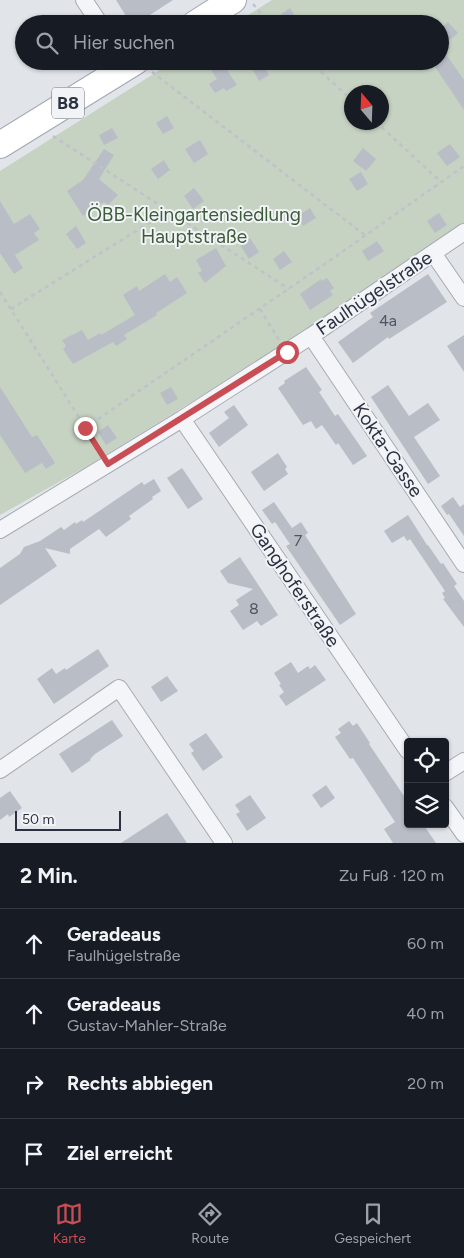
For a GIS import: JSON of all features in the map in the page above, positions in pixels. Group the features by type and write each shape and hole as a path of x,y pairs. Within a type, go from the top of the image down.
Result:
{"main road":[{"path":"210,15 233,0"},
{"name":"B8","path":"0,145 123,70"}],"street":[{"path":"84,0 94,15"},
{"name":"Faulhügelstraße","path":"0,530 182,419 312,336 464,232"},
{"path":"434,253 464,298"},
{"name":"Kokta-Gasse","path":"312,336 464,564"},
{"name":"Ganghoferstraße","path":"182,419 404,745"},
{"path":"0,770 119,688 224,843"},
{"path":"449,770 464,761"},
{"path":"449,812 464,834"}],"path":[{"path":"249,0 262,15"},
{"path":"141,70 366,236"},
{"path":"319,70 344,93"},
{"path":"34,124 289,289"},
{"path":"385,130 441,182"},
{"path":"85,428 366,236 464,166"},
{"path":"11,309 168,211"},
{"path":"0,292 108,464"},
{"path":"260,309 287,352"}],"green space":[{"name":"ÖBB-Kleingartensiedlung Hauptstraße","path":"272,0 464,0 464,223 278,349 84,468 0,515 0,171 160,70 449,70 449,15 248,15"}],"building":[{"path":"116,0 173,0 150,15 125,15"},
{"path":"290,8 294,15 282,15"},
{"path":"449,23 458,33 449,40"},
{"path":"449,58 464,80 464,110 437,70 449,70"},
{"path":"211,70 227,70 237,85 226,91 224,88 215,93 209,84 217,79"},
{"path":"253,70 266,70 269,75 259,81"},
{"path":"167,116 174,128 163,134 156,123"},
{"path":"112,128 118,138 104,145 99,135"},
{"path":"200,140 208,154 194,163 185,149"},
{"path":"450,144 460,157 447,166 437,153"},
{"path":"363,148 376,159 366,171 353,161"},
{"path":"104,149 114,155 99,179 118,195 108,205 104,202 83,216 67,191 83,180"},
{"path":"164,160 170,170 158,179 151,169"},
{"path":"361,172 368,184 357,191 349,179"},
{"path":"194,188 204,201 193,209 184,196"},
{"path":"0,201 14,224 30,214 40,229 34,233 39,240 15,255 23,268 14,274 0,253"},
{"path":"310,208 316,218 303,226 297,216"},
{"path":"439,213 447,225 435,233 427,221"},
{"path":"76,226 86,243 77,249 66,234"},
{"path":"250,238 259,252 249,259 240,245"},
{"path":"377,241 384,251 368,261 362,251"},
{"path":"216,248 226,266 205,283 198,273 202,271 196,260"},
{"path":"284,251 292,262 280,270 273,259"},
{"path":"165,274 170,282 177,277 187,293 156,313 157,315 124,335 127,339 116,346 113,342 73,364 63,349 66,346 62,340 82,330 88,340 100,333 101,335 135,315 123,295 137,286 139,291"},
{"path":"428,274 447,302 389,339 388,337 353,363 338,342 373,317 370,313"},
{"path":"327,278 334,288 330,291 333,295 310,310 300,294 321,279 322,281"},
{"path":"464,335 464,372 447,346"},
{"path":"306,367 322,390 319,392 335,416 338,414 367,456 353,465 338,443 336,445 322,425 316,429 311,421 303,425 278,388 285,383 284,381"},
{"path":"388,385 409,416 428,403 440,420 414,437 440,476 428,484 371,397"},
{"path":"0,387 32,437 37,435 55,463 46,469 42,463 25,473 0,435"},
{"path":"171,387 178,399 167,405 160,393"},
{"path":"234,405 248,425 219,447 209,433 229,418 224,412"},
{"path":"108,425 117,438 106,445 98,432"},
{"path":"278,453 287,467 285,469 288,474 264,491 251,472"},
{"path":"182,468 203,499 188,509 167,478"},
{"path":"154,479 161,491 129,516 131,519 106,537 99,529 70,549 70,554 45,548 57,566 0,605 0,568 20,554 24,547 40,541 61,527 64,530 75,522 76,524 82,520 83,522 142,482 144,485"},
{"path":"453,497 460,507 464,504 464,536 441,506"},
{"path":"274,502 292,528 301,522 308,533 305,535 356,614 340,625 286,546 290,544 275,522 272,524 262,510"},
{"path":"408,515 427,545 441,564 443,563 457,584 454,586 464,601 464,627 443,599 445,598 442,593 445,591 410,539 407,541 404,536 392,543 384,531"},
{"path":"240,557 278,615 261,626 257,621 243,630 230,611 239,605 236,600 253,589 228,583 220,571"},
{"path":"98,649 109,666 54,704 37,679 52,668 56,674 65,668 66,670"},
{"path":"291,662 298,673 308,666 310,669 315,665 326,680 286,706 279,696 284,692 274,673"},
{"path":"167,676 178,691 161,702 151,687"},
{"path":"112,720 123,736 95,754 91,760 72,773 59,754"},
{"path":"349,721 353,726 357,723 404,796 404,828 426,828 436,843 393,843 384,829 395,822 353,758 350,759 335,737 341,733 338,729"},
{"path":"206,733 223,757 203,771 191,753 194,751 189,744"},
{"path":"326,785 335,798 321,808 312,795"},
{"path":"10,791 22,808 9,817 8,814 0,820 0,798"},
{"path":"250,795 266,818 247,831 236,814 240,812 235,805"},
{"path":"167,813 187,843 121,843"}],"route":[{"path":"85,428 108,464 287,352"}]}
